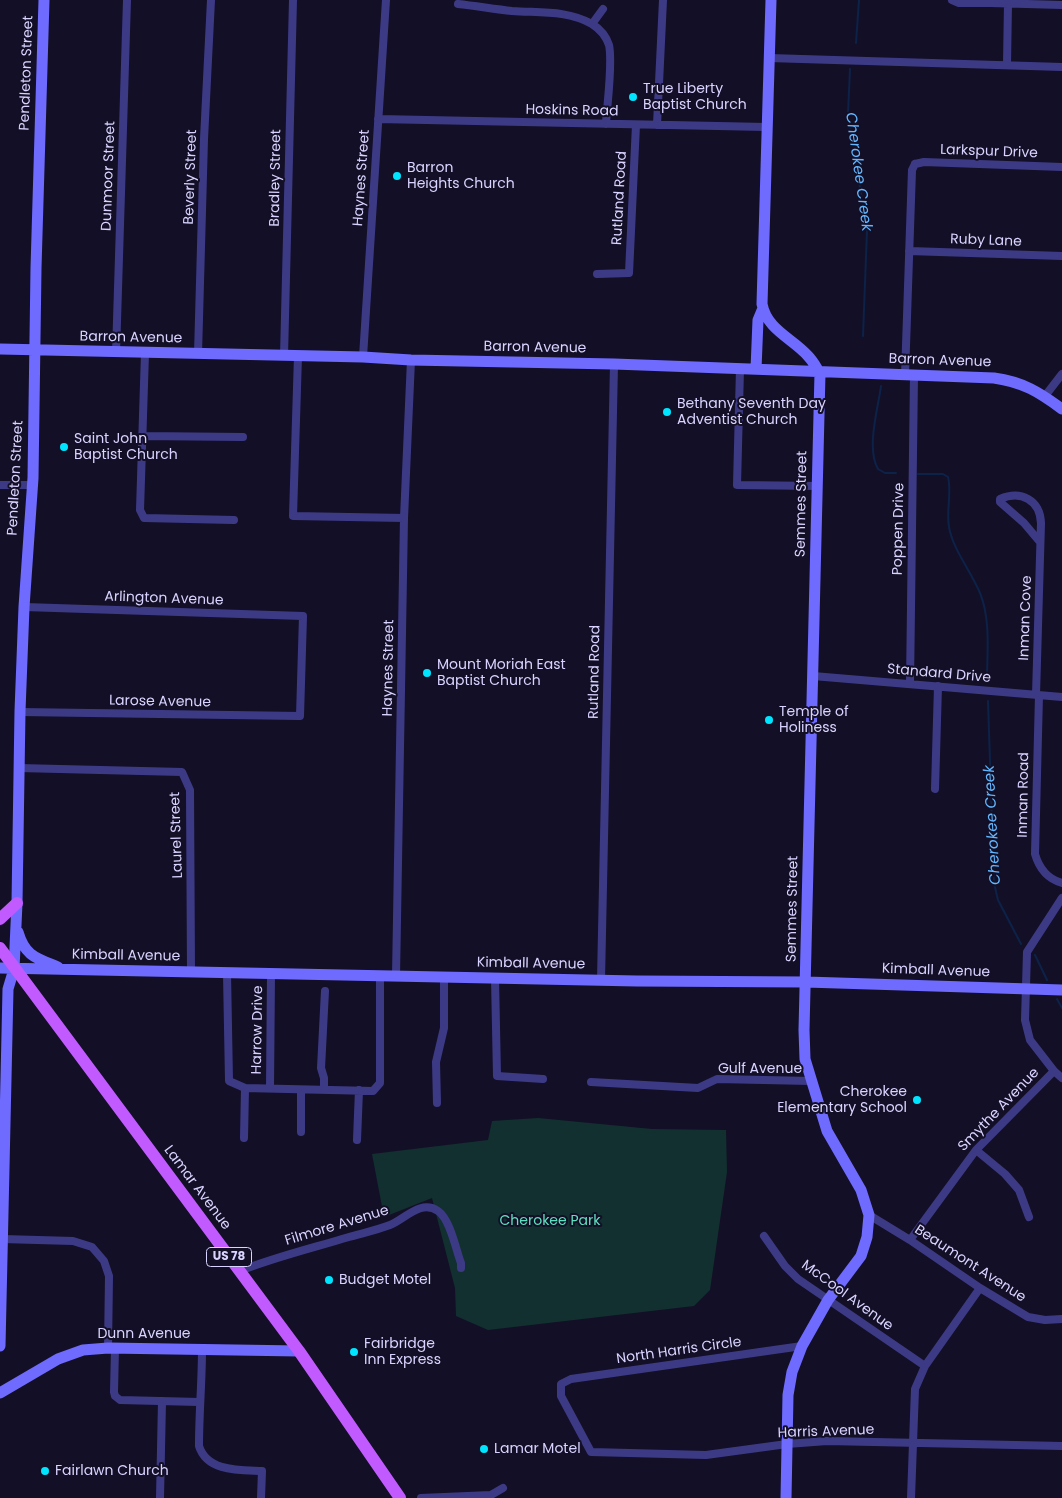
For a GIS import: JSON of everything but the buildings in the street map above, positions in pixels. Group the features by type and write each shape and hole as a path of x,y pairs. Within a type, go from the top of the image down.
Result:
{"main road":[{"name":"Pendleton Street","path":"0,1346 3,1077 8,988 14,969 17,904 20,712 24,607 32,485 44,0"},
{"path":"771,0 766,126 763,308 774,328 808,356 820,372"},
{"path":"756,369 758,320 763,308"},
{"name":"Barron Avenue","path":"0,349 614,364 994,378 1021,384 1045,396 1062,409"},
{"name":"Semmes Street","path":"786,1498 788,1395 792,1372 802,1346 828,1300 861,1256 867,1236 869,1215 861,1190 827,1131 811,1081 804,1050 820,372"},
{"path":"0,920 17,904"},
{"path":"16,924 25,950 31,955 64,969"},
{"name":"Lamar Avenue","path":"0,948 299,1351 400,1498"},
{"name":"Kimball Avenue","path":"0,968 601,980 806,982 1062,990"},
{"name":"Dunn Avenue","path":"0,1393 58,1359 83,1350 112,1348 299,1351"}],"street":[{"name":"Dunmoor Street","path":"116,353 127,0"},
{"name":"Beverly Street","path":"198,354 204,139 211,0"},
{"name":"Bradley Street","path":"284,356 293,0"},
{"name":"Haynes Street","path":"363,357 386,0"},
{"path":"657,125 664,0"},
{"path":"952,0 959,3 1062,5"},
{"path":"1007,66 1008,3"},
{"path":"458,4 513,11 562,13 592,24 602,32 609,45 610,60 606,124"},
{"path":"592,24 603,9"},
{"path":"769,58 1062,67"},
{"name":"Hoskins Road","path":"378,118 636,125 766,126"},
{"name":"Rutland Road","path":"597,274 628,273 636,125"},
{"name":"Larkspur Drive","path":"913,162 1062,167"},
{"name":"Poppen Drive","path":"910,684 909,250 913,162"},
{"name":"Ruby Lane","path":"909,250 1062,256"},
{"path":"145,353 140,510 144,518 234,520"},
{"path":"298,356 293,516 404,518"},
{"name":"Haynes Street","path":"396,976 404,518 411,360"},
{"name":"Rutland Road","path":"601,980 614,364"},
{"path":"740,368 737,485 818,486"},
{"path":"1045,396 1062,374"},
{"path":"142,436 242,437"},
{"path":"0,485 32,485"},
{"name":"Inman Cove","path":"1038,695 1041,518 1036,505 1030,499 1009,496 1000,499 1000,502 1024,523 1040,542"},
{"name":"Arlington Avenue","path":"24,607 303,616 300,716"},
{"name":"Standard Drive","path":"814,676 1062,696"},
{"path":"935,789 938,686"},
{"name":"Inman Road","path":"1038,695 1035,854 1039,865 1046,873 1051,878 1062,883"},
{"name":"Larose Avenue","path":"20,712 300,716"},
{"name":"Laurel Street","path":"19,768 182,772 190,790 191,972"},
{"path":"1062,898 1027,952 1025,1020 1030,1040 1054,1071 1062,1078"},
{"path":"227,973 229,1081 245,1088 301,1090 373,1091 380,1083 380,976"},
{"name":"Harrow Drive","path":"270,1088 271,974"},
{"path":"437,1103 436,1062 444,1028 444,977"},
{"path":"495,978 497,1076 543,1079"},
{"path":"324,1090 324,1078 321,1068 325,992"},
{"name":"Smythe Avenue","path":"910,1240 976,1150 1054,1071"},
{"name":"Gulf Avenue","path":"591,1082 698,1088 718,1079 811,1081"},
{"path":"244,1138 245,1088"},
{"path":"301,1090 301,1132"},
{"path":"357,1140 359,1090"},
{"path":"976,1150 1005,1174 1019,1190 1029,1217"},
{"name":"Filmore Avenue","path":"240,1271 391,1224 425,1207 439,1211 444,1217 450,1230 461,1268"},
{"name":"Beaumont Avenue","path":"869,1215 910,1240 980,1288 1028,1317 1045,1320 1062,1319"},
{"name":"McCool Avenue","path":"764,1236 785,1266 798,1279 925,1366"},
{"path":"2,1239 73,1241 92,1247 104,1261 109,1276 114,1392 117,1398 199,1402"},
{"path":"911,1498 915,1389 925,1366 980,1288"},
{"name":"North Harris Circle","path":"591,1452 562,1396 560,1384 571,1379 802,1346"},
{"path":"202,1349 199,1446 204,1454 215,1464 227,1469 262,1471 261,1498"},
{"path":"160,1498 162,1401"},
{"name":"Harris Avenue","path":"591,1452 706,1455 787,1444 826,1441 1062,1446"},
{"path":"421,1498 491,1495 503,1488"}],"green space":[{"name":"Cherokee Park","path":"538,1118 652,1129 726,1130 727,1172 710,1290 694,1306 488,1330 456,1316 455,1288 432,1198 384,1217 372,1154 488,1140 492,1121"}],"waterway":[{"name":"Cherokee Creek","path":"856,43 859,0"},
{"name":"Cherokee Creek","path":"850,69 848,114 867,230 863,336"},
{"name":"Cherokee Creek","path":"881,386 873,450 878,469 885,473 896,473"},
{"name":"Cherokee Creek","path":"918,474 943,474 948,477 948,521 951,536 980,593 986,614 988,637 987,681"},
{"name":"Cherokee Creek","path":"988,701 994,883 998,900 1021,944"},
{"name":"Cherokee Creek","path":"1035,955 1047,980"},
{"name":"Cherokee Creek","path":"1057,999 1062,1008"}],"place":[{"name":"True Liberty Baptist Church","path":"633,97"},
{"name":"Barron Heights Church","path":"397,176"},
{"name":"Bethany Seventh Day Adventist Church","path":"667,412"},
{"name":"Saint John Baptist Church","path":"64,447"},
{"name":"Mount Moriah East Baptist Church","path":"427,673"},
{"name":"Temple of Holiness","path":"769,720"},
{"name":"Cherokee Elementary School","path":"917,1100"},
{"name":"Budget Motel","path":"329,1280"},
{"name":"Fairbridge Inn Express","path":"354,1352"},
{"name":"Lamar Motel","path":"484,1449"},
{"name":"Fairlawn Church","path":"45,1471"}]}
